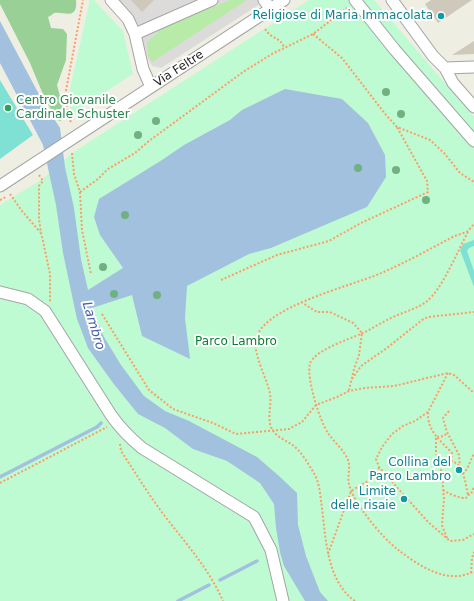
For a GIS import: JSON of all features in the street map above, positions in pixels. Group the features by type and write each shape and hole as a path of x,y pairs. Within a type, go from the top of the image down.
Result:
{"street":[{"path":"111,0 128,19 135,34 143,69 151,87"},
{"path":"135,34 212,0"},
{"name":"Via Feltre","path":"0,186 151,87 267,4 284,0"},
{"path":"356,0 395,50 474,141"},
{"path":"392,0 433,56 445,68 453,83 474,107"},
{"path":"445,68 474,67"},
{"path":"0,292 28,299 45,311 118,425 142,448 254,517 270,550 283,601"}],"path":[{"path":"71,122 68,116 65,96 83,0"},
{"path":"80,192 98,179 108,169 135,153 243,72 272,54 313,34 356,0"},
{"path":"265,29 269,35 281,41 284,48"},
{"path":"221,280 278,255 329,241 360,223 428,192 427,181 397,127 386,116 342,58 313,34"},
{"path":"397,127 430,140 445,154 460,173 474,182"},
{"path":"74,138 72,153 74,174 80,192 82,230 91,274"},
{"path":"39,175 43,181 39,186 38,193 41,233 50,274 50,301 47,315"},
{"path":"10,194 22,212 41,233"},
{"path":"474,224 468,231 437,290 427,301 362,333 338,342 312,358 310,364 310,376 316,405 322,424 348,460 351,491 372,522 396,548 410,559 438,574 454,576 474,572"},
{"path":"355,601 341,588 328,556 318,481 307,462 293,446 285,442 274,431 269,417 271,405 270,394 256,350 256,338 261,328 272,318 301,302 378,275 455,235 468,231"},
{"path":"301,302 317,312 330,312 353,323 362,333 359,355 349,391"},
{"path":"352,380 361,366 422,320 428,317 474,312"},
{"path":"102,314 148,390 173,409 213,423 236,434 289,429 302,422 316,405 349,391 364,388 394,386 448,373 454,375 474,393"},
{"path":"448,373 428,412 392,434 382,447 376,459 379,467 428,522 447,539 450,541 464,540 474,534"},
{"path":"449,411 443,418 447,432 459,455 460,466 468,495"},
{"path":"428,412 430,428 436,437 452,452 451,460 460,466"},
{"path":"0,483 118,425 121,451 163,514 203,564 216,585 223,601"},
{"path":"436,437 444,436 447,432"},
{"path":"436,437 436,453 442,474 444,499 442,525 447,539"},
{"path":"463,474 468,469 474,453"},
{"path":"328,556 351,491 378,475 379,467"},
{"path":"443,490 449,494 455,494 463,499 471,494 474,487"},
{"path":"444,499 449,494"},
{"path":"471,573 474,552"}],"shaded area":[{"path":"119,0 266,0 161,68 152,66 148,59 139,26 133,16"},
{"name":"Centro Giovanile Cardinale Schuster","path":"0,80 33,135 0,159"},
{"path":"474,240 474,246 469,248 467,251 474,271 474,287 460,250 463,244"}],"green space":[{"path":"0,0 76,0 76,7 73,13 54,13 48,17 51,28 63,29 67,34 66,60 57,85 62,104 63,114 61,121 57,120 45,99 30,63 0,4"},
{"path":"90,0 94,0 123,31 133,74 72,114 68,97"},
{"path":"230,0 247,0 152,62 148,56 147,42 163,28"},
{"name":"Parco Lambro","path":"309,0 374,0 474,117 474,601 0,601 0,205 41,180 72,153"}],"water":[{"name":"Lambro","path":"0,21 42,100 60,128 65,167 74,208 81,259 88,290 123,268 100,235 94,217 99,199 184,145 230,120 242,110 285,89 342,99 368,123 385,155 386,177 367,207 271,248 249,254 187,286 185,318 190,359 142,336 132,295 92,308 104,337 121,365 144,396 165,411 189,421 257,457 297,493 298,525 306,556 320,592 328,601 305,601 284,566 276,528 274,504 260,483 227,461 193,449 165,428 138,414 113,383 88,348 77,319 63,253 56,205 43,145 0,63"}],"building":[{"path":"131,0 154,0 142,12"},
{"name":"Religiose di Maria Immacolata","path":"431,0 472,0 438,23 425,4"},
{"path":"474,41 474,54 452,55"}],"waterway":[{"path":"0,477 97,427 101,423"},
{"path":"220,580 257,561"},
{"path":"178,601 209,585"}],"place":[{"name":"Religiose di Maria Immacolata","path":"441,16"},
{"name":"Centro Giovanile Cardinale Schuster","path":"8,108"},
{"name":"Collina del Parco Lambro","path":"459,470"},
{"name":"Limite delle risaie","path":"404,499"}]}
